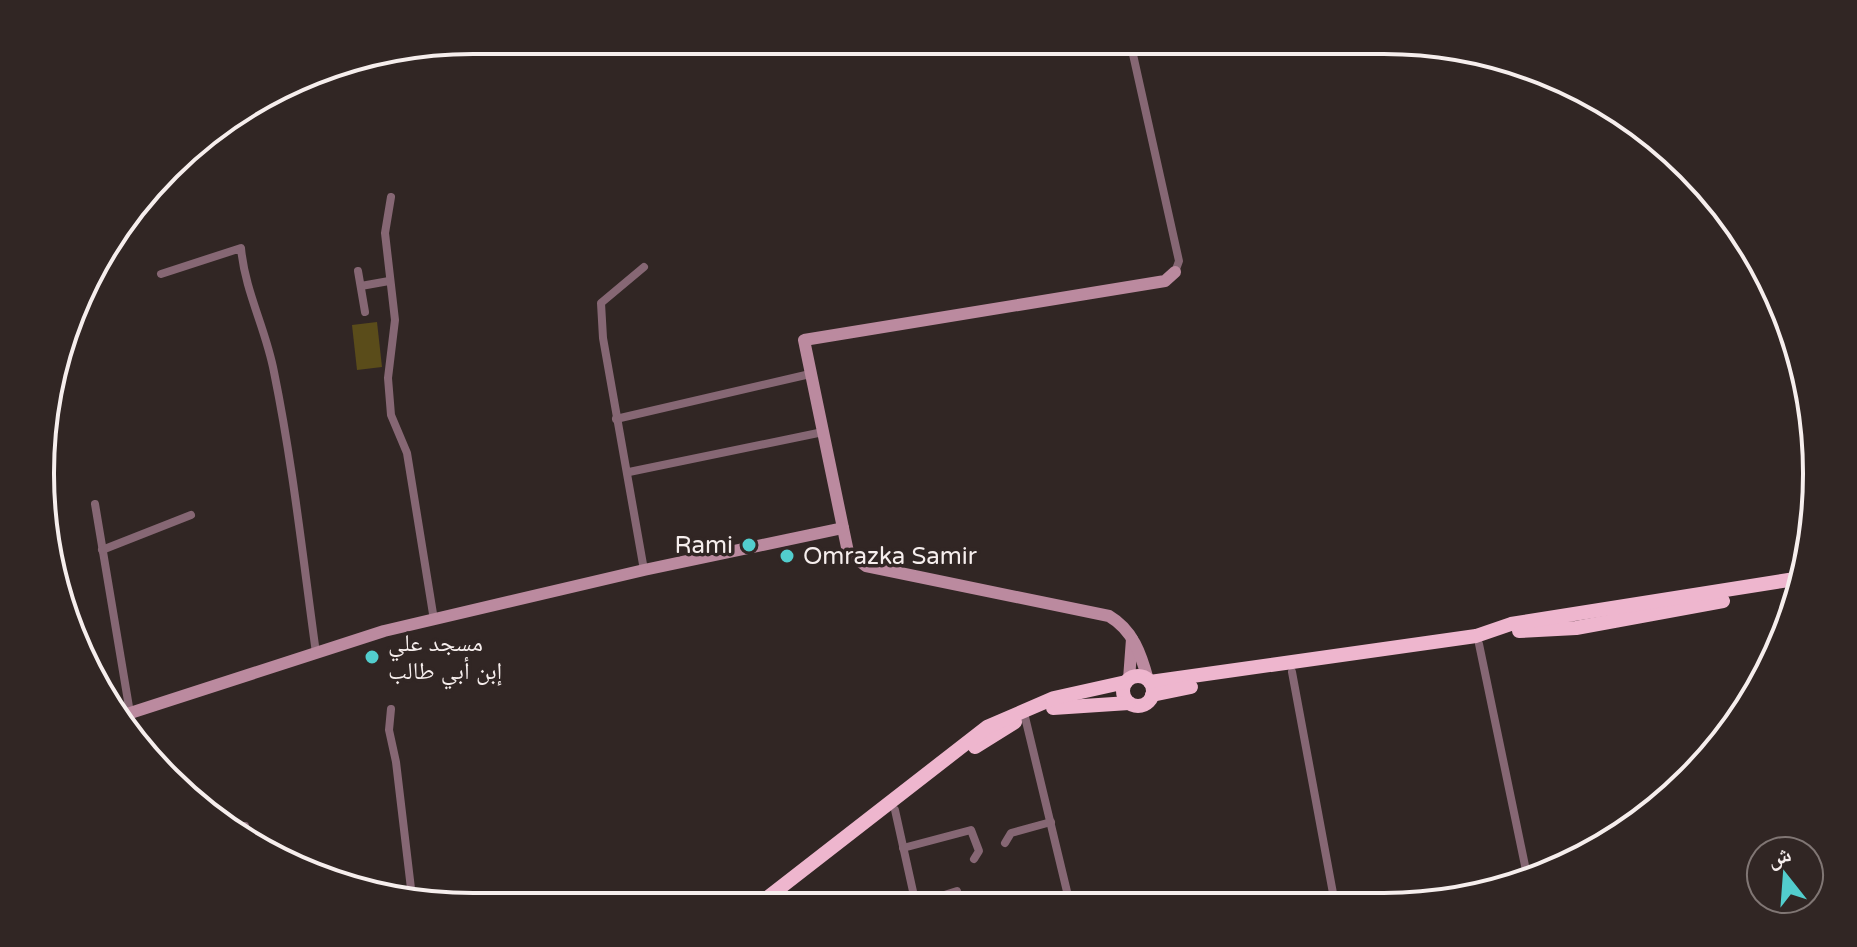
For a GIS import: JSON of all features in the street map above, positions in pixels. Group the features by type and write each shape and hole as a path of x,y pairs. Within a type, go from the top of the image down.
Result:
{"highway":[{"path":"1150,685 1476,636 1511,624 1789,580"},
{"path":"773,893 987,727 1054,698 1138,676 1150,685 1292,672 1479,644 1513,632 1576,628 1786,590"},
{"path":"1127,681 1123,694 1129,703"},
{"path":"788,893 977,746 1025,717 1068,705 1143,705 1150,685"}],"main road":[{"path":"1150,685 1142,657 1121,623 1092,610 866,566 848,552 804,340 1165,281 1175,272"},
{"path":"129,713 316,653 434,620 644,570 843,528"},
{"path":"1127,681 1132,639"}],"street":[{"path":"1133,54 1179,261 1175,272"},
{"path":"391,197 385,233 395,320 388,378 391,415 407,453 434,620"},
{"path":"161,274 241,248 245,282 267,335 282,412 316,653"},
{"path":"644,267 601,303 616,419 629,472 644,570"},
{"path":"358,271 365,312"},
{"path":"361,286 389,281"},
{"path":"616,419 810,374"},
{"path":"629,472 823,432"},
{"path":"95,504 124,705"},
{"path":"102,550 191,515"},
{"path":"1479,644 1526,868"},
{"path":"1292,672 1333,893"},
{"path":"391,709 389,730 396,762 411,888"},
{"path":"1025,717 1067,893"},
{"path":"895,810 913,893"},
{"path":"1005,843 1011,833 1051,822"},
{"path":"903,848 971,830 979,851 974,859"},
{"path":"951,893 957,891"}],"shaded area":[{"path":"377,322 382,367 357,370 352,325"}],"place":[{"name":"Rami","path":"749,545"},
{"name":"Omrazka Samir","path":"787,556"},
{"name":"مسجد علي إبن أبي طالب","path":"372,657"}]}
